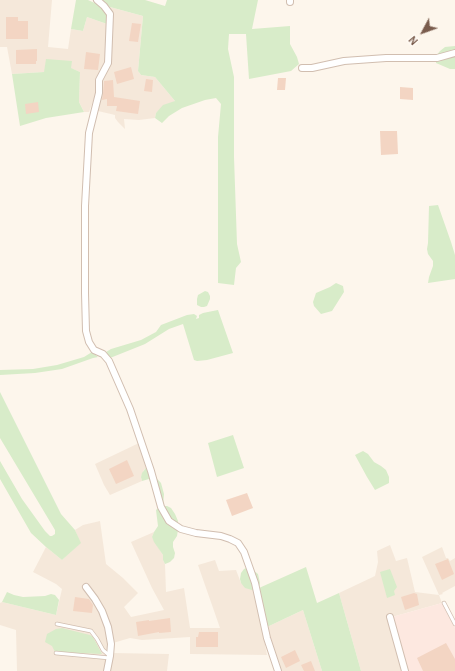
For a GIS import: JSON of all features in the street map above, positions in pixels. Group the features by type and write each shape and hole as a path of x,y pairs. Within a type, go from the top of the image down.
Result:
{"street":[{"path":"97,0 110,14 108,63 100,80 99,93 89,133 85,206 86,331 89,342 94,350 103,354 109,361 130,409 151,471 161,507 169,521 180,529 230,539 238,543 244,552 278,671"},
{"path":"302,68 312,68 344,61 386,58 437,58 455,53"},
{"path":"86,587 102,611 108,627 111,644 107,671"},
{"path":"390,617 405,671"}],"lane":[{"path":"444,602 455,624"},
{"path":"57,624 91,631 97,638 103,650 110,657"},
{"path":"56,653 110,657"}],"shaded area":[{"path":"0,0 52,0 48,47 68,49 71,29 83,31 87,17 107,24 105,63 96,84 95,96 89,112 84,112 79,102 80,72 70,68 71,61 44,72 12,74 7,47 0,47"},
{"path":"110,7 143,16 138,71 141,75 155,77 175,101 156,113 155,118 139,120 124,119 125,129 115,118 115,115 98,111 94,117 100,80 104,73 112,16"},
{"path":"139,443 148,469 144,470 141,477 142,481 110,495 95,464"},
{"path":"100,521 106,564 138,593 124,607 131,617 164,610 131,542 154,532 152,537 163,555 165,564 166,592 184,588 190,628 220,628 198,565 215,560 219,571 236,570 241,583 255,591 267,655 190,654 190,637 142,640 130,638 113,643 112,653 169,654 167,671 17,671 16,630 0,625 0,603 2,602 56,615 62,589 56,584 33,572 46,547 62,560 80,543 75,530 83,525"},
{"path":"390,545 396,561 407,558 415,592 439,595 442,603 392,617 407,671 361,671 339,593 375,576 378,562 377,551"},
{"path":"442,547 446,558 450,561 455,558 455,586 439,595 422,557"},
{"path":"442,603 455,628 455,671 407,671 392,617"},
{"path":"303,610 322,671 279,671 267,627"}],"green space":[{"path":"76,0 88,0 99,5 106,13 107,24 87,17 83,31 71,29"},
{"path":"102,0 145,0 165,6 167,0 258,0 252,29 290,26 290,44 299,64 291,71 249,79 246,34 229,34 228,49 234,77 234,157 237,244 241,262 236,268 234,285 218,283 218,137 221,104 216,98 205,100 182,108 169,116 162,123 155,118 156,113 163,105 175,101 155,77 141,75 138,71 143,16 110,7"},
{"path":"455,46 455,69 450,69 436,63 436,56 440,51 445,47"},
{"path":"46,59 72,61 71,68 80,72 79,102 84,112 46,118 20,126 12,74 44,72"},
{"path":"438,205 455,255 455,279 428,283 433,266 433,261 428,254 427,249 429,206"},
{"path":"336,283 343,286 344,292 332,311 321,314 314,306 313,302 316,293"},
{"path":"205,291 208,292 210,299 207,306 201,307 197,305 198,295"},
{"path":"218,310 233,353 207,360 194,360 183,324 169,329 145,344 110,358 106,352 111,349 141,340 156,332 161,325 187,315 194,314 197,316 196,319 203,313"},
{"path":"92,352 98,357 62,369 35,373 0,375 0,370 33,369 57,365 84,357"},
{"path":"0,392 61,514 75,530 81,543 62,560 31,533 0,479 0,461 22,499 45,531 50,536 55,534 55,530 0,438"},
{"path":"233,435 244,468 217,477 208,443"},
{"path":"363,451 368,454 374,462 386,470 389,477 389,483 375,490 355,455"},
{"path":"146,468 161,483 164,494 163,506 171,508 178,521 177,536 173,542 175,553 174,558 165,564 163,555 152,537 158,526 156,510 159,507 149,479 142,481 142,473"},
{"path":"249,567 258,574 260,583 259,588 306,567 317,603 339,593 361,671 322,671 303,610 267,627 255,591 245,588 241,583 241,573 244,569"},
{"path":"390,569 397,587 394,591 395,595 387,598 380,572"},
{"path":"7,592 23,597 45,596 51,594 55,595 59,600 56,615 2,602"},
{"path":"62,628 90,635 93,637 102,654 55,652 52,646 45,642 47,634 56,629"}],"building":[{"path":"6,17 18,17 18,21 28,21 28,39 6,39"},
{"path":"132,23 141,24 138,42 129,41"},
{"path":"37,49 36,64 16,64 16,50"},
{"path":"86,52 100,54 98,70 84,69"},
{"path":"131,67 134,79 117,84 114,72"},
{"path":"278,78 286,78 285,90 277,90"},
{"path":"146,79 153,80 152,92 144,91"},
{"path":"113,80 114,97 140,101 138,114 116,111 117,106 107,106 107,99 102,100 104,81"},
{"path":"400,87 413,88 413,100 400,99"},
{"path":"38,102 39,112 26,114 25,104"},
{"path":"380,131 397,131 398,154 381,155"},
{"path":"127,460 134,476 116,484 109,469"},
{"path":"247,493 253,508 232,516 226,500"},
{"path":"448,559 454,574 442,580 435,564"},
{"path":"414,593 417,594 419,605 405,610 401,597"},
{"path":"75,597 89,599 93,605 92,613 73,611"},
{"path":"170,618 171,632 159,632 138,636 136,622"},
{"path":"199,632 218,632 218,647 196,647 196,637 198,637"},
{"path":"446,643 455,659 455,671 423,671 417,658"},
{"path":"295,650 300,661 286,668 281,657"},
{"path":"311,661 315,671 304,671 301,665"}]}
